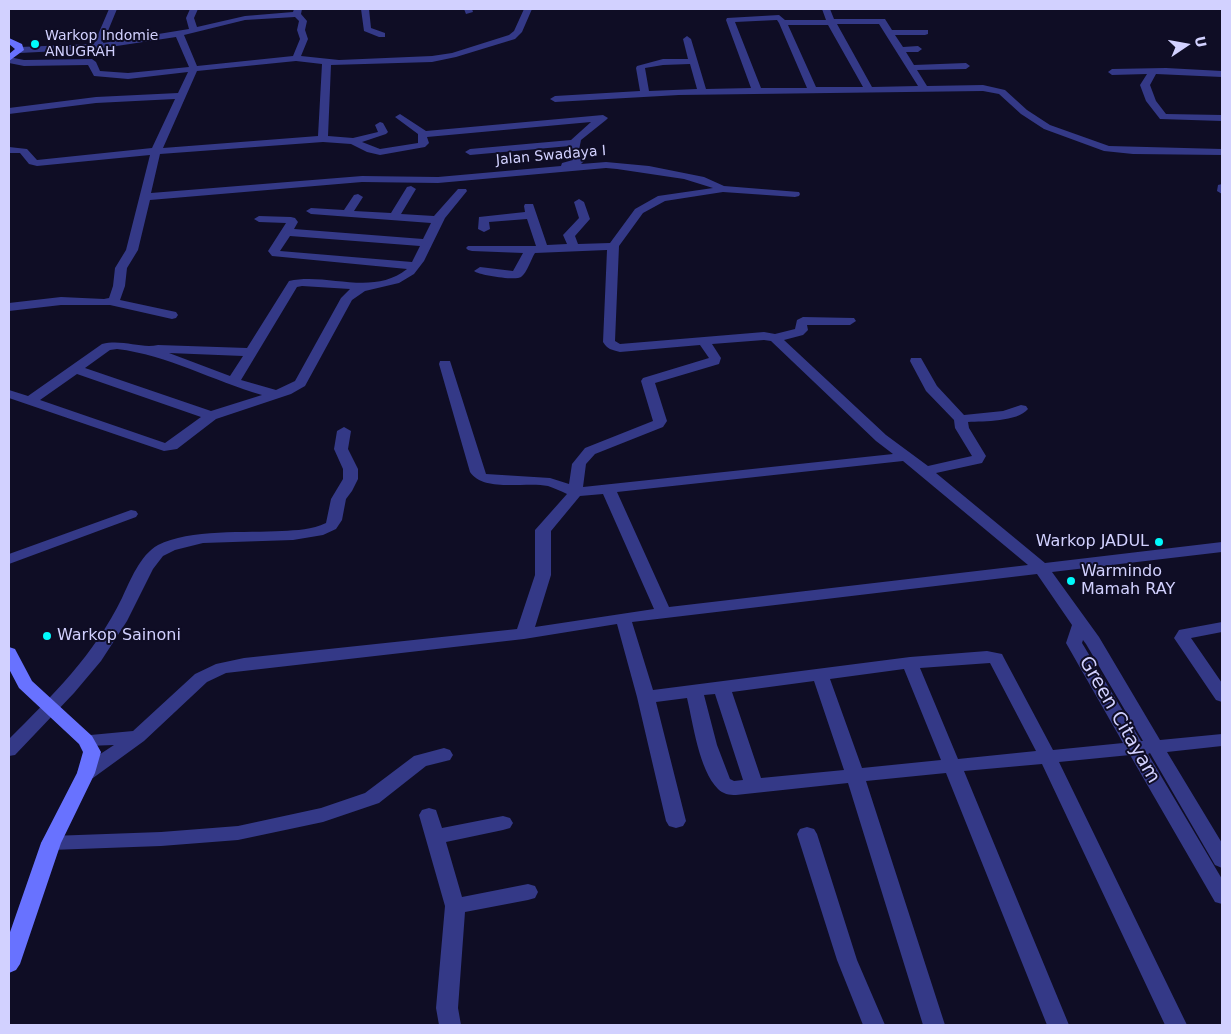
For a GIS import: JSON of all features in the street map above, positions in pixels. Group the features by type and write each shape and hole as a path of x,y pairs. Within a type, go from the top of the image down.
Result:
{"street":[{"path":"97,46 113,9"},
{"path":"194,9 190,18 194,30"},
{"path":"365,9 367,28 382,36"},
{"path":"9,111 125,87 194,69 296,58 327,62 432,59 453,55 512,37 518,32 528,9"},
{"path":"826,9 869,89"},
{"path":"9,59 20,50 97,46 179,34 244,18 297,11 302,21 301,30 304,39 296,58"},
{"path":"780,16 813,90"},
{"path":"757,91 730,20 780,16 832,22 882,21 924,88"},
{"path":"890,32 925,32"},
{"path":"111,302 118,291 121,268 132,250 156,151 194,69 179,34"},
{"path":"687,39 702,92"},
{"path":"9,40 19,46 20,50"},
{"path":"62,63 68,47"},
{"path":"899,50 918,49"},
{"path":"9,59 24,63 92,62 92,66 97,74 125,87 181,96"},
{"path":"645,93 640,68 642,66 663,62 693,61"},
{"path":"323,138 327,62"},
{"path":"912,68 966,66"},
{"path":"1112,72 1222,74"},
{"path":"1153,72 1145,85 1151,101 1163,117 1222,118"},
{"path":"556,99 645,93 983,88 999,90 1036,122 1108,149 1222,152"},
{"path":"602,95 603,118"},
{"path":"400,117 424,134 603,118"},
{"path":"438,180 471,174 574,164 579,161 574,150 574,143 582,133 603,118"},
{"path":"9,150 27,152 33,162 38,162 323,138 353,141 381,134 383,132 380,125"},
{"path":"353,141 371,150 389,151 421,145 424,143 422,135 424,134"},
{"path":"470,152 574,143"},
{"name":"Jalan Swadaya I","path":"145,197 362,179 438,180 614,166 692,178 722,189"},
{"path":"394,217 411,189"},
{"path":"795,194 722,189 712,192 669,196 639,211 613,246 610,345 620,348 764,336 775,338 799,332 802,330 801,323 803,321 850,321"},
{"path":"9,394 164,447 172,446 211,416 286,391 300,383 347,298 355,291 402,276 415,266 438,220 462,191"},
{"path":"347,214 358,197"},
{"path":"574,247 569,235 585,219 579,202"},
{"path":"480,271 518,274 536,249 530,210 482,220 484,229"},
{"path":"311,211 438,220"},
{"path":"259,219 291,220 292,222 274,252 276,254 415,266"},
{"path":"287,232 426,243"},
{"path":"472,248 536,249 613,246"},
{"path":"233,382 296,283 365,288"},
{"path":"9,306 67,301 111,302 172,315"},
{"path":"775,338 861,421 1042,569 1080,625"},
{"path":"524,634 543,575 543,530 567,489 581,457 590,451 658,424 660,420 648,381 714,361 715,358 704,341"},
{"path":"31,400 111,345 144,349 251,352"},
{"path":"144,349 233,382 275,394"},
{"path":"916,361 931,388 961,418 962,428 979,456 977,460 925,472"},
{"path":"445,364 477,472 481,477 489,479 536,480 567,489 608,489 903,457"},
{"path":"76,369 211,416"},
{"path":"961,418 1005,415 1021,409"},
{"path":"9,750 72,687 108,640 130,600 145,567 156,552 177,544 209,538 305,534 322,532 331,526 334,522 338,500 348,485 350,476 349,461 341,449 344,430"},
{"path":"608,489 664,614"},
{"path":"9,559 131,514"},
{"path":"86,773 138,737 201,678 222,668 244,664 524,634 622,618 1222,547"},
{"path":"622,618 646,697 676,820"},
{"name":"Green Citayam","path":"1080,625 1093,641 1222,860"},
{"name":"Green Citayam","path":"1080,625 1074,643 1222,896"},
{"path":"1222,627 1185,634 1182,638 1222,696"},
{"path":"9,653 25,684 77,731 92,752 86,773 51,843 9,964"},
{"path":"646,697 910,663 996,658 1047,756 1176,1025"},
{"path":"910,663 1058,1025"},
{"path":"820,675 855,774 934,1025"},
{"path":"722,688 754,785"},
{"path":"694,691 716,771 724,784 730,788 855,774 1222,740"},
{"path":"77,731 138,737"},
{"path":"51,843 161,839 238,833 323,815 372,798 420,761 444,755"},
{"path":"429,815 455,906 447,1008 450,1025"},
{"path":"435,837 502,824"},
{"path":"807,834 847,960 874,1025"},
{"path":"455,906 528,892"}],"place":[{"name":"Warkop Indomie ANUGRAH","path":"35,44"},
{"name":"Warkop JADUL","path":"1159,542"},
{"name":"Warmindo Mamah RAY","path":"1071,581"},
{"name":"Warkop Sainoni","path":"47,636"}]}
